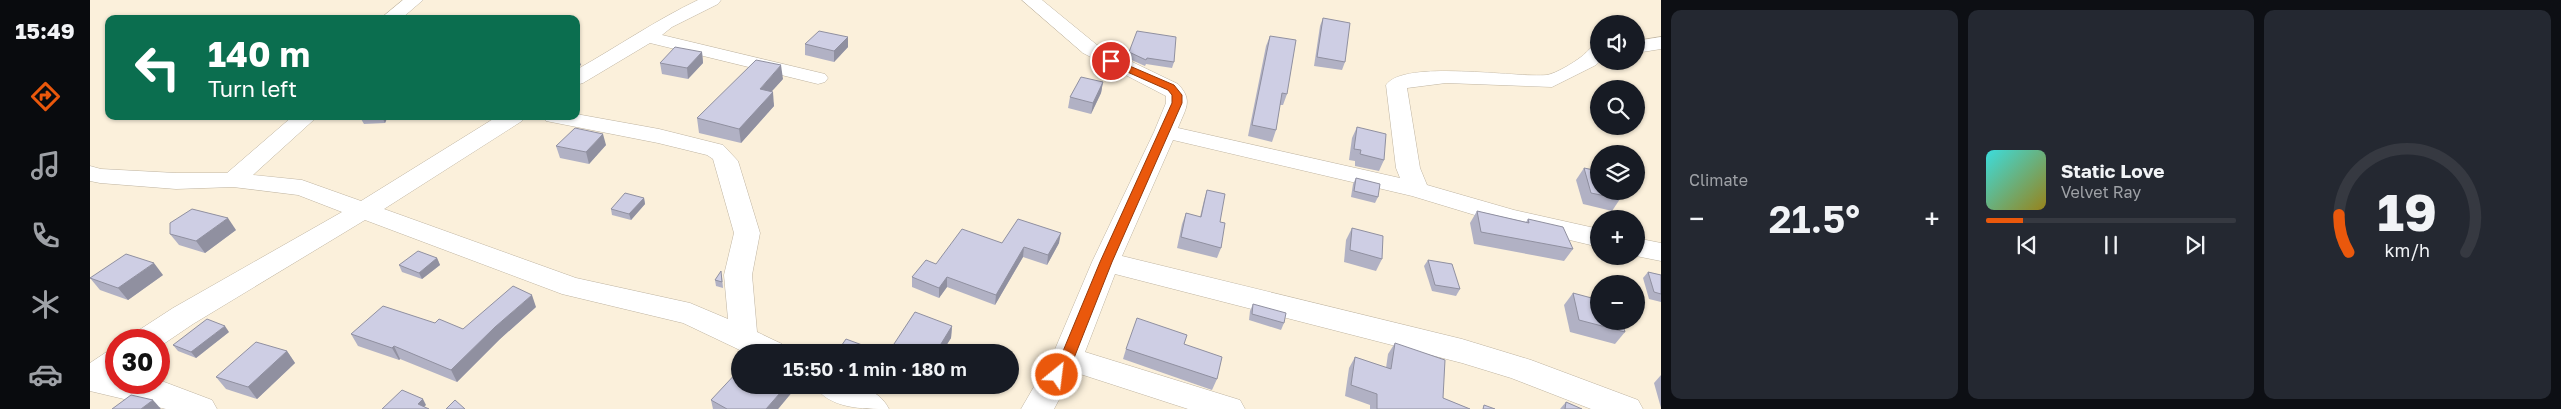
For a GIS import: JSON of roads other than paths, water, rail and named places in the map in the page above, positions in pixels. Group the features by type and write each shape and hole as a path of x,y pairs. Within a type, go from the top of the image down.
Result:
{"street":[{"path":"395,15 414,0"},
{"path":"580,77 647,37 665,23 712,0"},
{"path":"1031,0 1090,49 1111,61 1171,88 1177,95 1177,103 1165,132 1106,262 1067,358 1037,409"},
{"path":"647,37 818,78"},
{"path":"1645,46 1661,43"},
{"path":"1417,190 1408,168 1396,85 1413,80 1446,77 1552,81 1590,60"},
{"path":"233,180 302,120"},
{"path":"164,329 364,210 508,120"},
{"path":"575,120 660,136 714,150 721,154 726,162 747,233 738,275 738,292 743,323 742,338"},
{"path":"1165,132 1417,190 1511,218 1590,236"},
{"path":"90,173 100,176 176,181 233,180 302,188 572,287 690,314 754,344"},
{"path":"1645,249 1661,252"},
{"path":"1106,262 1462,351 1520,369 1627,409"},
{"path":"1067,358 1229,409"},
{"path":"90,379 105,369"},
{"path":"90,379 164,394 201,409"},
{"path":"846,394 873,409"}]}
